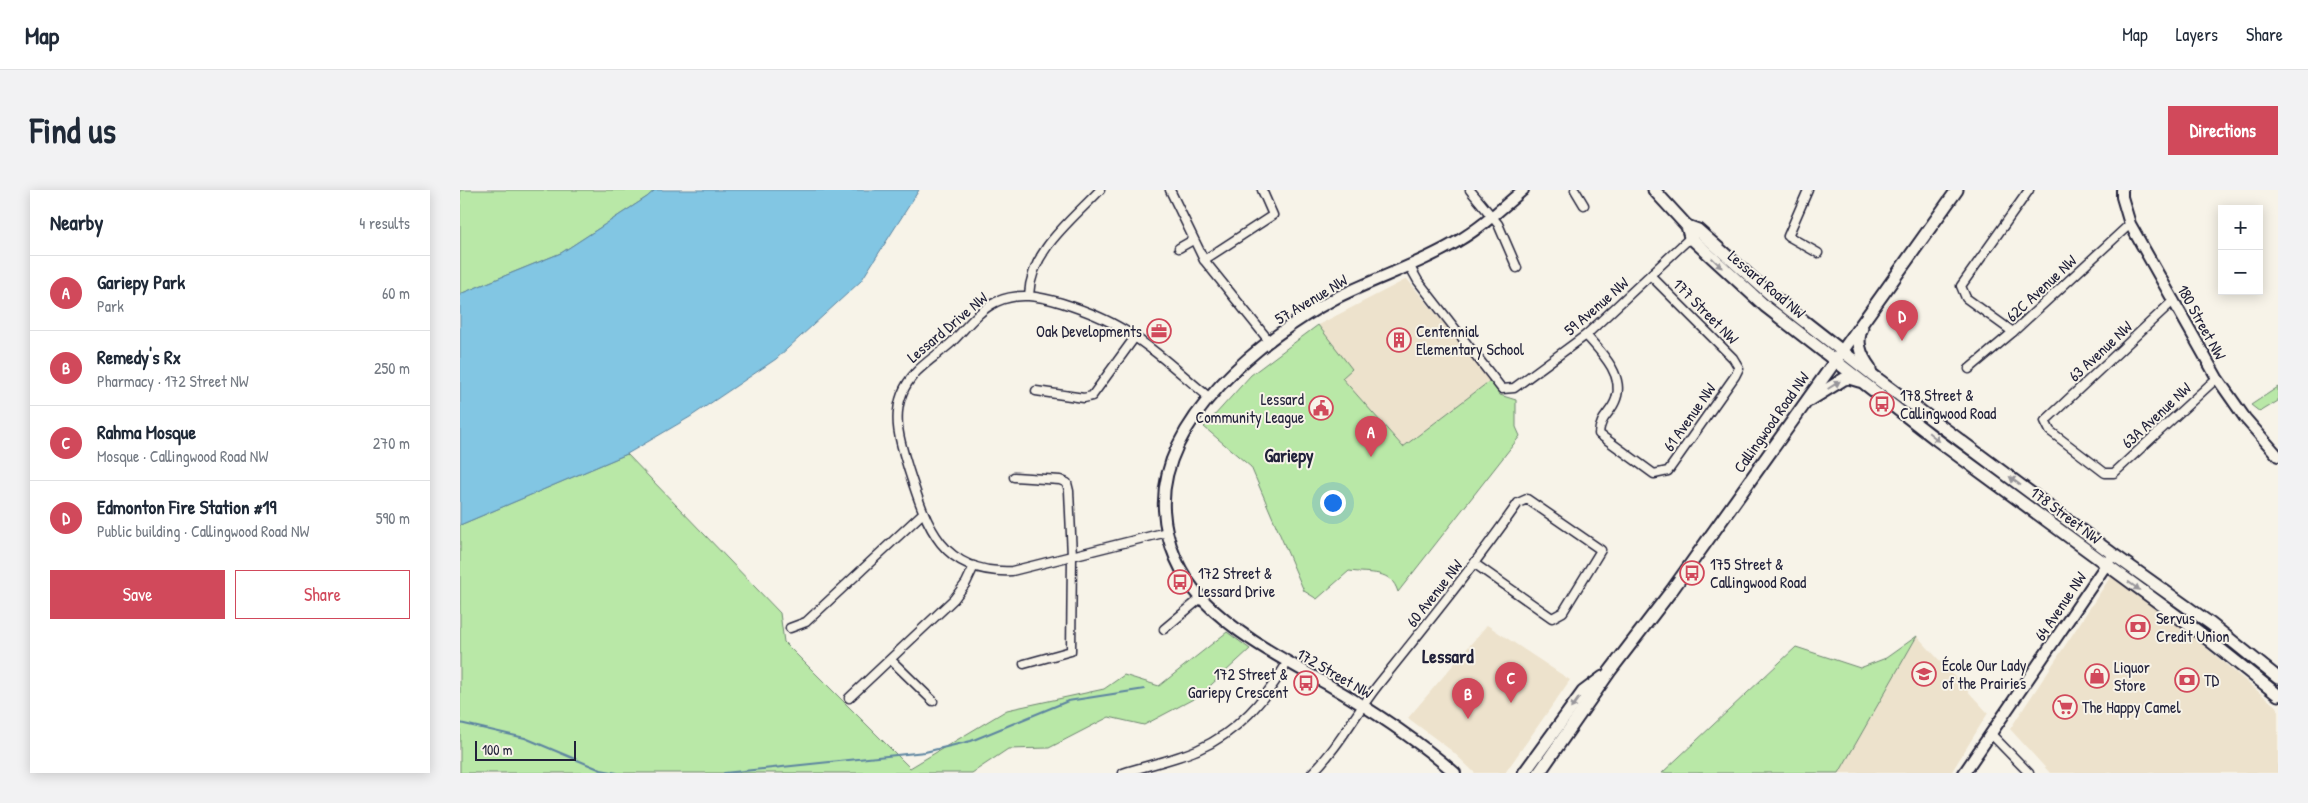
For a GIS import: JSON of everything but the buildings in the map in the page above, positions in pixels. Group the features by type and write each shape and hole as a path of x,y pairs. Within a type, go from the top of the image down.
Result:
{"main road":[{"name":"Lessard Road NW","path":"1654,190 1743,288 1835,360"},
{"name":"Callingwood Road NW","path":"1539,773 1610,671 1672,590 1956,190"},
{"name":"Lessard Road NW","path":"1692,231 1842,350"},
{"path":"1803,405 1844,379 1849,378 1873,382 1859,347 1859,333 1869,313"},
{"name":"178 Street NW","path":"1842,350 1873,382 1937,440 2231,656 2278,694"},
{"name":"178 Street NW","path":"1835,360 1873,382 2211,624 2278,678"},
{"name":"Callingwood Road NW","path":"1524,773 1583,692 1610,671"}],"street":[{"path":"1029,295 1032,274 1042,253 1100,190"},
{"path":"1170,190 1192,240 1204,260 1270,342"},
{"path":"1204,260 1273,215 1262,190"},
{"path":"1470,190 1493,217 1501,230 1517,268"},
{"name":"57 Avenue NW","path":"1177,447 1192,421 1210,398 1270,342 1334,300 1458,242 1493,217 1522,190"},
{"path":"1574,190 1584,205"},
{"path":"1808,190 1788,236 1818,254"},
{"path":"2013,332 1966,298 1961,286 2029,190"},
{"name":"180 Street NW","path":"2122,190 2122,197 2130,224 2217,378 2245,418 2278,456"},
{"name":"62C Avenue NW","path":"1969,369 2013,332 2130,224"},
{"name":"59 Avenue NW","path":"1409,265 1418,281 1502,389 1514,388 1586,335 1651,276 1692,231"},
{"path":"1179,248 1192,240"},
{"name":"177 Street NW","path":"1651,276 1733,358 1738,368"},
{"name":"Lessard Drive NW","path":"1167,532 1012,571 996,571 974,566 955,556 943,546 929,526 898,433 898,409 904,389 921,366 948,345 985,310 1004,299 1029,295 1044,297 1096,315 1135,337 1210,398"},
{"name":"63 Avenue NW","path":"2114,473 2106,473 2050,431 2045,421 2174,300"},
{"name":"61 Avenue NW","path":"1586,335 1609,361 1618,384 1616,399 1600,423 1599,434 1654,474 1668,471 1735,376 1738,368"},
{"path":"1036,391 1084,398 1092,396 1135,337"},
{"name":"63A Avenue NW","path":"2114,473 2217,378"},
{"name":"172 Street NW","path":"1177,447 1170,463 1165,488 1164,508 1167,532 1176,559 1201,598 1240,633 1288,663 1364,706 1421,746 1455,773"},
{"path":"1014,477 1060,480 1067,483 1069,491 1072,556 1071,652 1024,664"},
{"name":"60 Avenue NW","path":"1312,773 1339,742 1364,706 1475,564 1518,503 1527,499 1601,550 1563,612 1552,618 1475,564"},
{"path":"790,628 806,622 923,512"},
{"name":"64 Avenue NW","path":"1964,773 2114,555"},
{"path":"849,698 954,599 966,583 974,566"},
{"path":"1164,629 1201,598"},
{"path":"891,660 933,701"},
{"path":"1123,773 1196,750 1225,734 1262,701 1288,663"},
{"path":"1991,734 2029,773"}],"shaded area":[{"path":"1407,279 1491,380 1403,447 1342,378 1351,369 1318,325"},
{"path":"2113,573 2278,708 2278,773 2050,773 2010,729"},
{"path":"1487,625 1570,680 1505,773 1475,773 1452,751 1408,718"},
{"name":"École Our Lady of the Prairies","path":"1917,636 1988,713 1951,773 1839,773"}],"green space":[{"path":"460,190 655,190 561,253 460,294"},
{"path":"1318,325 1352,369 1342,378 1403,447 1491,380 1500,395 1516,400 1516,427 1520,436 1398,592 1395,585 1385,576 1349,571 1317,599 1304,591 1251,467 1204,427 1251,375"},
{"path":"2278,387 2278,401 2260,412 2251,405"},
{"path":"627,454 780,613 784,642 910,768 1007,710 1104,689 1124,675 1159,686 1227,632 1250,649 1199,696 1144,725 1109,717 1049,748 1008,749 972,773 460,773 460,525"},
{"path":"1917,636 1839,773 1662,773 1796,647 1860,668 1886,658"}],"water":[{"path":"655,190 919,190 861,281 776,359 690,417 627,454 460,525 460,294 561,253"}],"waterway":[{"path":"724,773 925,752 971,741 1068,701 1145,689"},
{"path":"460,723 525,738 601,770 617,773"}],"place":[{"name":"Oak Developments","path":"1159,331"},
{"name":"Centennial Elementary School","path":"1399,340"},
{"name":"Edmonton Fire Station #19","path":"1902,341"},
{"name":"178 Street & Callingwood Road","path":"1882,404"},
{"name":"Lessard Community League","path":"1321,408"},
{"name":"Gariepy Park","path":"1371,457"},
{"name":"175 Street & Callingwood Road","path":"1692,573"},
{"name":"172 Street & Lessard Drive","path":"1180,582"},
{"name":"Servus Credit Union","path":"2138,627"},
{"name":"École Our Lady of the Prairies","path":"1924,674"},
{"name":"Liquor Store","path":"2097,676"},
{"name":"TD","path":"2187,680"},
{"name":"172 Street & Gariepy Crescent","path":"1306,683"},
{"name":"Rahma Mosque","path":"1511,703"},
{"name":"The Happy Camel","path":"2065,707"},
{"name":"Remedy's Rx","path":"1468,719"}],"district":[{"name":"Gariepy","path":"1289,456"},
{"name":"Lessard","path":"1448,656"}]}
